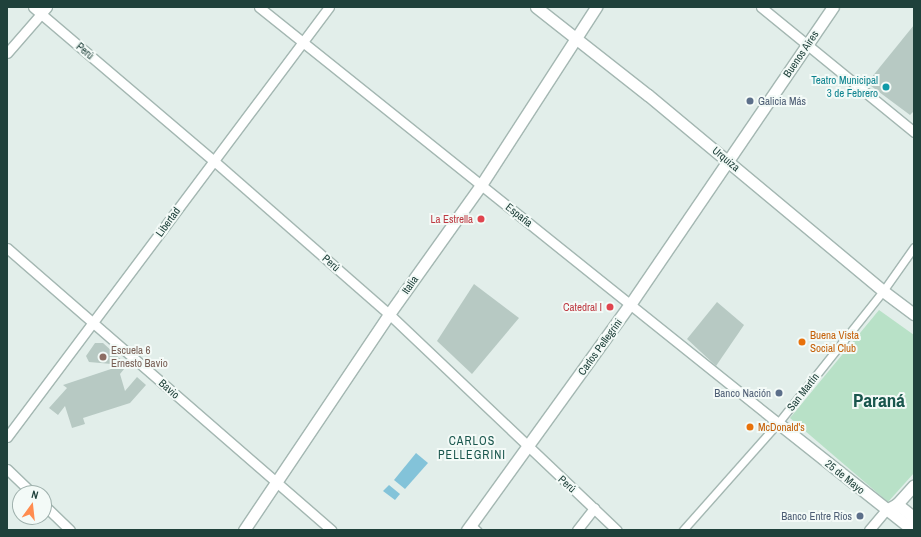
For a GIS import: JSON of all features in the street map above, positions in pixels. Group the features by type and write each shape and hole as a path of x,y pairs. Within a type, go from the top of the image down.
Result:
{"street":[{"name":"Perú","path":"33,7 44,10 389,314 528,448 617,530"},
{"name":"España","path":"259,7 631,303 778,423"},
{"name":"Libertad","path":"7,437 94,323 213,160 329,7"},
{"name":"Urquiza","path":"536,7 729,162 883,291 914,314"},
{"name":"Italia","path":"244,530 389,314 481,184 574,38 596,7"},
{"path":"761,7 914,132"},
{"name":"Buenos Aires","path":"729,162 833,7"},
{"path":"7,53 44,10"},
{"name":"Carlos Pellegrini","path":"472,528 729,162"},
{"name":"San Martín","path":"683,530 778,423 883,291 914,247"},
{"name":"Bavio","path":"7,248 276,484 331,530"},
{"name":"25 de Mayo","path":"778,423 912,530"},
{"path":"7,469 24,485"},
{"path":"869,530 886,510 897,504 914,485"},
{"path":"897,504 914,518"},
{"path":"577,530 594,508"},
{"path":"52,513 70,530"}],"green space":[{"path":"879,310 914,335 914,473 888,502 790,418"}],"water":[{"path":"416,453 428,463 405,489 394,480"},
{"path":"389,485 400,494 395,500 383,491"}],"building":[{"path":"914,25 914,111 910,115 867,83"},
{"path":"474,284 519,318 472,374 437,341"},
{"path":"717,302 744,325 716,366 687,339"},
{"path":"95,343 103,343 126,364 129,363 120,374 125,391 137,377 146,385 130,403 83,418 85,424 72,428 65,406 58,415 49,408 67,388 63,385 123,365 89,362 86,356"}],"place":[{"name":"Teatro Municipal 3 de Febrero","path":"886,87"},
{"name":"Galicia Más","path":"750,101"},
{"name":"La Estrella","path":"481,219"},
{"name":"Catedral I","path":"610,307"},
{"name":"Buena Vista Social Club","path":"802,342"},
{"name":"Escuela 6 Ernesto Bavio","path":"103,357"},
{"name":"Banco Nación","path":"779,393"},
{"name":"McDonald's","path":"750,427"},
{"name":"Banco Entre Ríos","path":"860,516"}],"district":[{"name":"Paraná","path":"879,401"},
{"name":"CARLOS PELLEGRINI","path":"472,449"}]}
